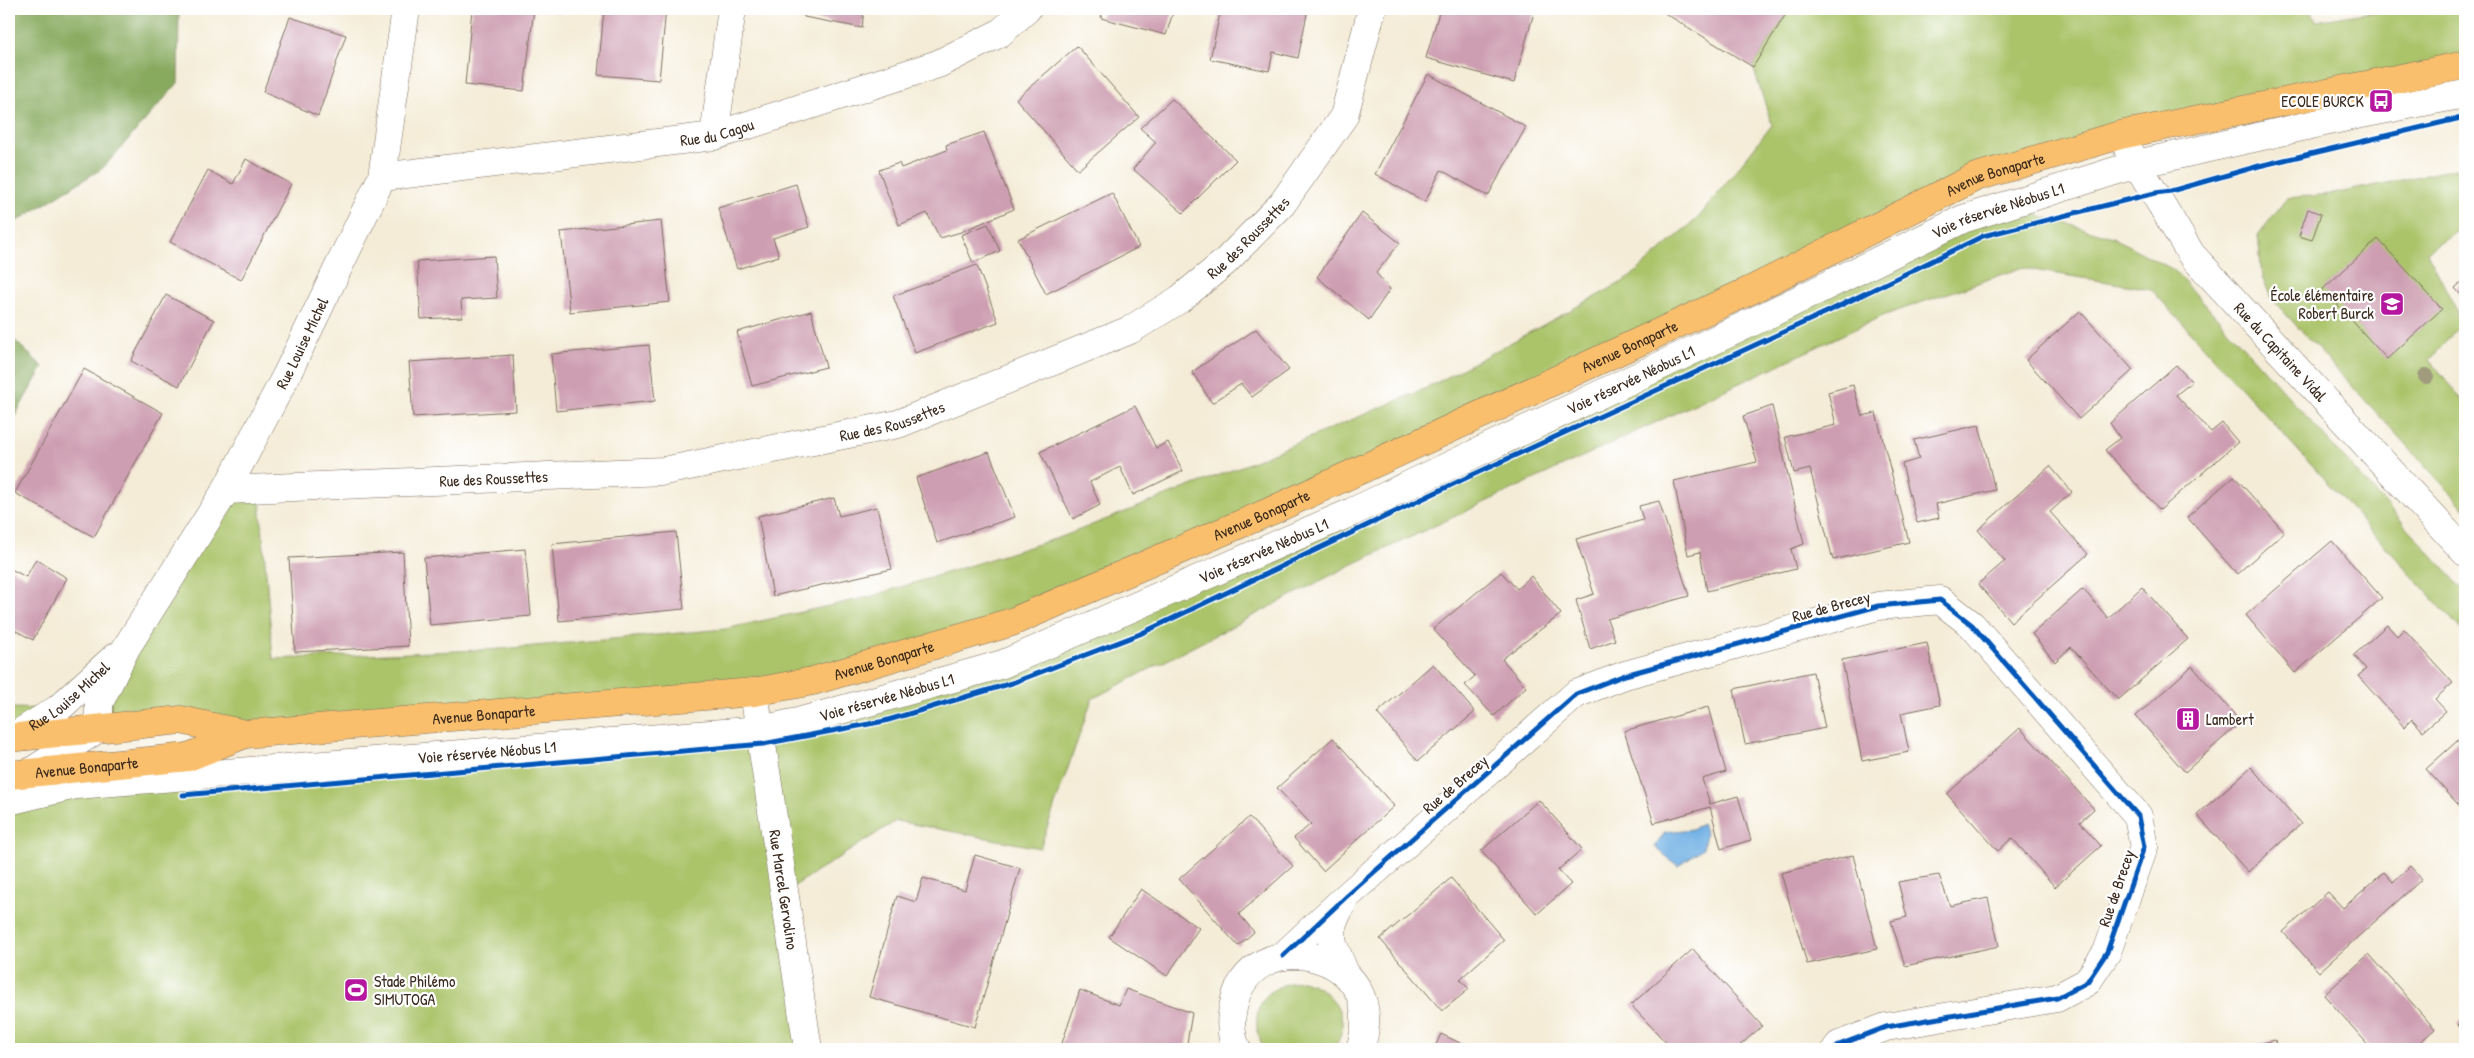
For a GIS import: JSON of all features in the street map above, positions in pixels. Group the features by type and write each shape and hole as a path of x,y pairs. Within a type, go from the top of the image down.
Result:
{"main road":[{"name":"Avenue Bonaparte","path":"19,774 188,757 245,734 754,692 813,681 1012,622 1271,510 1751,290 1976,178 2120,135 2465,65"},
{"path":"10,738 182,720 245,734"}],"street":[{"name":"Rue Louise Michel","path":"99,728 99,703 126,648 226,490 286,374 382,177 406,9"},
{"path":"714,136 732,9"},
{"name":"Rue du Cagou","path":"382,177 714,136 938,64 1000,33 1027,9"},
{"name":"Rue des Roussettes","path":"226,490 664,471 898,424 1130,330 1180,299 1225,262 1282,204 1344,116 1372,9"},
{"name":"Voie réservée Néobus L1","path":"9,801 76,784 760,730 798,722 1003,664 1352,512 1774,312 1963,219 2137,164 2350,116 2465,94"},
{"name":"Rue du Capitaine Vidal","path":"2120,135 2191,254 2465,552"},
{"name":"Rue de Brecey","path":"1283,956 1346,896 1576,694 1625,674 1878,606 1940,600 1972,624 2138,816 2144,847 2107,952 2087,982 2057,998 1886,1027 1839,1045 1836,1049"},
{"name":"Rue Louise Michel","path":"10,738 58,709 126,648"},
{"name":"Rue Marcel Gervolino","path":"754,692 808,1049"},
{"path":"19,774 99,728"},
{"path":"1345,973 1332,942 1332,924 1346,896"},
{"name":"Rue de Brecey","path":"1237,1049 1231,1021 1234,999 1245,979 1262,964 1283,956 1305,954 1327,961 1345,973 1358,991 1365,1012 1365,1034 1360,1049"}],"green space":[{"path":"9,9 179,9 178,83 103,168 9,226"},
{"path":"1789,9 2311,9 2316,21 2389,9 2465,9 2465,65 1976,177 1012,622 813,681 546,710 99,728 99,703 226,490 259,488 273,659 501,649 725,629 869,597 1064,536 1242,466 1427,388 1628,279 1699,217 1772,125 1753,67"},
{"name":"École élémentaire Robert Burck","path":"2465,167 2465,226 2427,252 2456,309 2459,326 2430,360 2465,403 2465,509 2271,298 2262,276 2258,235 2287,198 2333,194"},
{"path":"2037,215 2112,237 2174,270 2465,592 2465,634 2151,289 2021,268 1885,315 1351,565 1092,699 1040,848 896,821 785,892 808,1049 9,1049 9,801 760,730 1003,664 1963,219"},
{"path":"9,335 43,367 9,426"},
{"path":"9,708 58,709 9,738"},
{"path":"1302,981 1323,990 1337,1007 1342,1027 1340,1038 1333,1049 1264,1049 1257,1024 1261,1003 1277,988 1288,983"}],"water":[{"path":"1702,824 1706,834 1703,848 1678,866 1655,847 1665,832 1692,829"}],"building":[{"path":"472,9 534,9 524,91 465,85"},
{"path":"539,9 561,9 560,13"},
{"path":"604,9 666,9 659,80 598,75"},
{"path":"805,9 864,9 862,28 804,17"},
{"path":"1103,9 1174,9 1166,35 1101,18"},
{"path":"1221,9 1308,9 1298,58 1273,52 1269,71 1210,59"},
{"path":"1440,9 1535,9 1514,83 1426,58"},
{"path":"1658,9 1789,9 1753,67"},
{"path":"290,17 346,35 318,116 263,92"},
{"path":"1077,46 1139,117 1078,170 1016,99"},
{"path":"1428,74 1526,127 1488,196 1441,170 1425,202 1375,174"},
{"path":"1172,99 1236,160 1183,213 1133,169 1156,142 1140,128"},
{"path":"984,132 1014,209 961,232 940,238 927,213 899,225 879,170 899,163 901,168 947,150 946,145"},
{"path":"246,159 291,184 241,280 170,242 208,170 233,184"},
{"path":"796,184 809,227 773,238 779,256 737,269 718,208"},
{"path":"1112,193 1139,247 1046,294 1018,239"},
{"path":"2308,209 2321,214 2312,240 2299,236"},
{"path":"1362,213 1400,243 1376,273 1390,289 1369,320 1317,277"},
{"path":"661,221 670,302 570,312 561,232"},
{"path":"988,224 1000,251 973,263 961,235"},
{"name":"École élémentaire Robert Burck","path":"2378,239 2442,309 2387,359 2323,289"},
{"path":"494,256 497,298 461,300 462,317 421,319 417,261"},
{"path":"977,265 998,322 915,353 893,296"},
{"path":"2465,279 2465,300 2455,288"},
{"path":"166,295 214,320 179,386 131,361"},
{"path":"811,311 826,367 752,386 737,332"},
{"path":"2080,311 2133,370 2079,419 2026,360"},
{"path":"1256,329 1289,370 1252,397 1241,384 1212,403 1192,372"},
{"path":"649,345 655,401 556,411 551,354"},
{"path":"513,355 516,411 413,417 409,362"},
{"path":"2176,365 2192,382 2176,395 2211,432 2222,423 2238,442 2160,510 2105,450 2120,438 2110,423"},
{"path":"84,369 163,413 94,537 15,493"},
{"path":"1853,385 1862,416 1876,413 1909,542 1833,560 1810,469 1794,473 1785,437 1836,425 1828,392"},
{"path":"1135,406 1156,448 1168,442 1183,471 1133,495 1120,467 1090,482 1100,505 1073,519 1040,452"},
{"path":"1772,406 1804,544 1791,549 1796,569 1707,591 1700,552 1688,555 1674,481 1757,462 1743,416"},
{"path":"1979,425 1995,490 1936,504 1939,518 1917,523 1902,464 1919,459 1914,440"},
{"path":"989,452 1015,517 937,543 916,478"},
{"path":"2050,466 2072,492 2050,512 2088,554 2011,622 1978,584 2005,561 1978,530"},
{"path":"2234,476 2284,532 2237,574 2187,517"},
{"path":"834,498 839,516 877,507 892,569 773,596 758,516"},
{"path":"1659,501 1689,596 1607,619 1615,640 1590,649 1576,600 1594,594 1576,539 1643,520 1639,506"},
{"path":"676,532 684,609 559,621 552,544"},
{"path":"2332,541 2382,598 2295,673 2246,615"},
{"path":"525,549 531,616 430,625 424,558"},
{"path":"403,552 408,646 295,652 289,558"},
{"path":"36,559 67,578 33,640 9,627 9,568 26,577"},
{"path":"1501,572 1517,589 1531,576 1561,614 1502,659 1526,687 1494,716 1465,685 1475,676 1433,629"},
{"path":"2142,587 2188,639 2118,700 2071,647 2055,662 2032,634 2083,589 2108,618"},
{"path":"2387,625 2397,636 2404,629 2453,683 2435,699 2446,711 2423,731 2412,719 2404,727 2358,676 2366,669 2354,655"},
{"path":"1927,643 1940,705 1901,713 1909,752 1862,761 1842,660"},
{"path":"1433,664 1475,712 1418,761 1377,713"},
{"name":"Lambert","path":"2192,666 2241,722 2185,772 2136,716"},
{"path":"1813,672 1825,728 1745,744 1734,689"},
{"path":"1708,707 1726,772 1702,779 1710,804 1738,796 1751,840 1721,849 1710,807 1654,823 1624,731"},
{"path":"2020,728 2094,809 2080,822 2101,846 2055,887 2012,838 1998,851 1947,794"},
{"path":"2465,734 2465,812 2426,769"},
{"path":"1333,738 1394,806 1323,871 1294,838 1311,824 1277,788"},
{"path":"2251,767 2301,824 2248,872 2197,815"},
{"path":"1539,800 1582,849 1558,870 1571,884 1537,914 1481,851"},
{"path":"1249,817 1293,866 1239,914 1254,932 1238,946 1179,879"},
{"path":"975,855 1020,868 975,1027 869,997 897,896 916,902 923,878 965,890"},
{"path":"1853,855 1877,949 1807,964 1781,873"},
{"path":"2410,866 2422,879 2319,972 2283,932 2328,892 2343,908 2384,872 2393,882"},
{"path":"1939,875 1950,906 1988,898 1999,946 1905,966 1891,921 1907,917 1898,882"},
{"path":"1451,878 1504,940 1460,979 1469,989 1442,1011 1380,939"},
{"path":"1141,889 1199,928 1167,976 1109,937"},
{"path":"1693,949 1762,1026 1736,1049 1672,1049 1631,1005"},
{"path":"2369,954 2435,1029 2412,1049 2372,1049 2324,995"},
{"path":"1126,989 1192,1013 1186,1049 1060,1049 1080,990 1119,1005"},
{"path":"2465,1018 2465,1033 2458,1025"},
{"path":"1441,1034 1473,1049 1434,1049"},
{"path":"2275,1040 2277,1049 2240,1049"},
{"path":"1996,1045 1997,1049 1980,1049"}],"cycle path":[{"path":"183,795 763,744 885,721 1012,683 1140,634 1468,477 1829,311 1983,236 2155,193 2171,191 2259,166 2465,117"},
{"path":"1283,956 1347,896 1576,694 1625,675 1878,606 1940,600 1972,625 2138,816 2144,847 2107,952 2087,982 2057,998 1886,1027 1839,1045 1836,1049"}],"place":[{"name":"ECOLE BURCK","path":"2381,101"},
{"name":"École élémentaire Robert Burck","path":"2392,304"},
{"name":"Lambert","path":"2188,719"},
{"name":"Stade Philémo SIMUTOGA","path":"356,990"}]}
